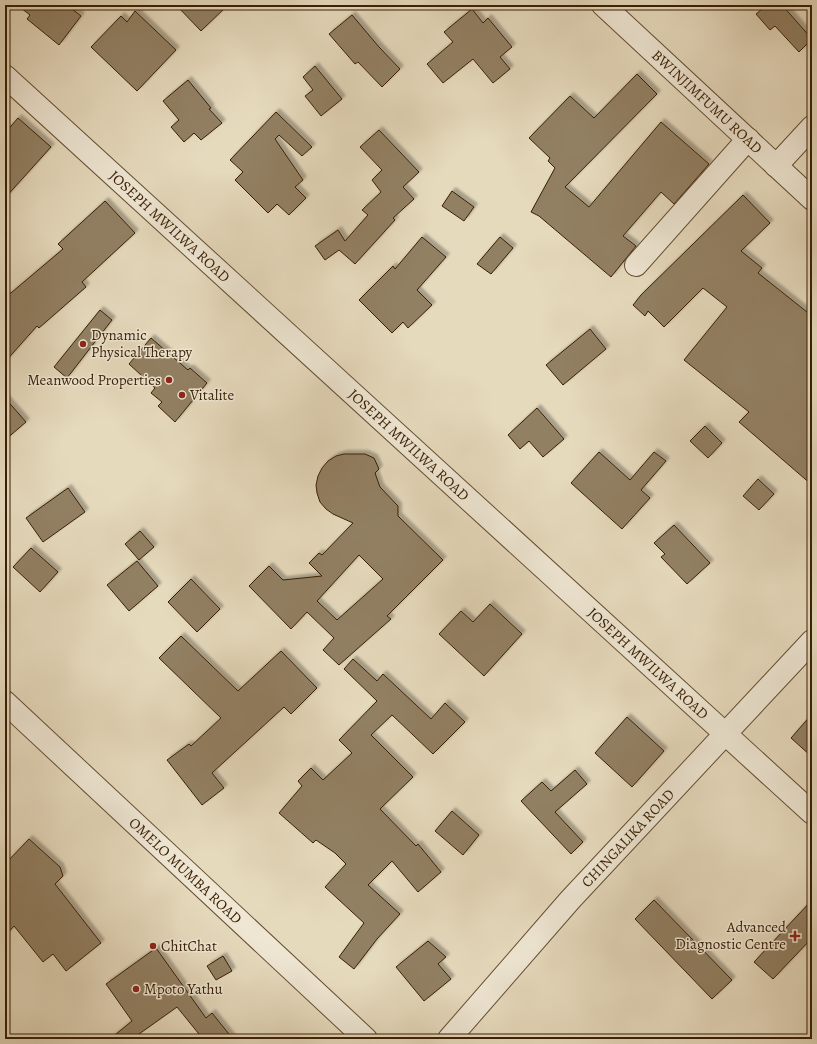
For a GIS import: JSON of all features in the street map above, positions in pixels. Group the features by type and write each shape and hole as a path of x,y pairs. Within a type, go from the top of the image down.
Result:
{"street":[{"name":"BWINJIMFUMU ROAD","path":"603,5 812,199"},
{"name":"JOSEPH MWILWA ROAD","path":"5,76 812,813"},
{"path":"776,166 812,127"},
{"path":"636,265 748,139"},
{"name":"CHINGALIKA ROAD","path":"449,1039 570,900 812,641"},
{"name":"OMELO MUMBA ROAD","path":"5,702 366,1039"}],"building":[{"path":"17,5 67,5 81,16 59,45 27,19 30,15"},
{"path":"176,5 228,5 201,31"},
{"path":"767,5 782,5 812,39 799,52 775,26 770,30 756,14"},
{"path":"472,9 483,23 488,18 512,47 500,57 510,69 493,83 473,59 443,83 427,64 453,42 444,32"},
{"path":"135,11 176,50 137,91 91,47 121,16 127,22"},
{"path":"352,15 400,69 382,87 358,62 355,64 329,34"},
{"path":"315,66 342,99 321,116 305,96 313,90 303,77"},
{"path":"637,74 657,94 565,187 589,207 661,122 709,164 674,204 661,192 623,236 636,246 611,277 539,216 531,212 555,168 548,161 550,158 529,138 570,96 594,118"},
{"path":"188,80 211,108 209,109 222,123 201,140 194,133 184,142 171,127 179,120 163,101"},
{"path":"276,112 312,147 302,156 279,135 275,139 303,180 295,187 306,198 289,215 277,204 268,213 235,180 243,172 230,160"},
{"path":"18,118 51,147 5,198 5,133"},
{"path":"379,130 419,172 403,187 414,199 393,218 395,220 355,264 339,250 325,260 315,246 338,230 345,241 368,215 362,210 381,192 372,180 382,170 360,147"},
{"path":"452,191 474,207 464,221 442,206"},
{"path":"743,195 770,223 741,251 762,268 758,273 812,316 812,485 739,422 749,412 684,360 727,307 703,288 664,327 648,311 645,316 633,305 641,295"},
{"path":"105,201 135,233 82,282 86,287 39,328 37,326 5,362 5,298 63,249 58,244"},
{"path":"422,237 446,257 417,290 432,305 408,328 403,322 392,333 359,300 393,266 395,269"},
{"path":"500,237 513,248 491,274 477,264"},
{"name":"Dynamic Physical Therapy","path":"100,310 112,320 67,378 54,367"},
{"path":"590,329 606,349 563,385 546,365"},
{"path":"151,338 188,370 190,368 207,383 175,422 158,406 162,402 151,393 155,388 129,364"},
{"path":"5,398 26,422 5,440"},
{"path":"537,408 564,439 543,457 529,441 520,449 508,435"},
{"path":"705,426 722,443 708,458 690,441"},
{"path":"599,452 630,480 654,452 666,461 641,490 650,498 622,529 571,483"},
{"path":"344,454 365,454 374,458 379,469 375,473 380,487 398,506 398,516 443,560 387,616 391,619 339,665 323,650 334,638 307,612 291,629 249,586 269,566 283,580 322,576 309,563 319,553 322,555 353,523 333,514 326,509 320,502 317,493 316,485 322,468 328,461 336,456","holes":["359,555 383,579 337,620 317,601"]},
{"path":"758,479 774,494 759,510 743,496"},
{"path":"68,488 85,512 43,542 26,518"},
{"path":"674,525 710,563 687,584 661,557 665,554 654,543"},
{"path":"140,531 154,547 139,560 125,544"},
{"path":"31,548 58,572 40,592 13,567"},
{"path":"137,561 158,586 129,611 107,585"},
{"path":"191,579 220,609 197,632 168,602"},
{"path":"490,604 522,634 484,676 439,634 461,611 473,622"},
{"path":"181,636 238,691 281,651 317,688 291,714 284,707 212,773 224,788 202,805 167,760 189,744 191,746 221,718 159,658"},
{"path":"353,659 377,681 383,674 431,719 445,703 465,722 433,754 392,715 371,735 413,777 380,809 416,846 418,844 441,872 418,892 392,861 368,885 400,914 377,939 354,969 339,957 364,923 325,887 346,864 335,853 316,840 313,843 279,813 302,786 298,781 311,768 323,780 352,753 339,740 377,701 344,669"},
{"path":"812,714 812,757 791,738"},
{"path":"627,717 664,751 632,787 595,753"},
{"path":"575,770 587,784 555,812 583,842 571,854 521,801 542,782 551,791"},
{"path":"452,811 479,835 463,855 435,831"},
{"path":"29,839 60,867 63,876 55,884 101,943 66,971 53,954 43,962 14,926 5,936 5,864"},
{"path":"654,900 732,980 712,999 635,919"},
{"path":"812,900 812,938 773,979 754,962"},
{"path":"428,941 446,957 438,964 451,979 424,1001 396,967"},
{"path":"156,948 206,1018 212,1013 233,1039 203,1039 177,1007 132,1039 110,1039 132,1021 106,984"},
{"path":"223,956 232,971 216,980 207,966"}],"place":[{"name":"Dynamic Physical Therapy","path":"83,344"},
{"name":"Meanwood Properties","path":"169,380"},
{"name":"Vitalite","path":"182,395"},
{"name":"Advanced Diagnostic Centre","path":"795,936"},
{"name":"ChitChat","path":"153,946"},
{"name":"Mpoto Yathu","path":"136,989"}]}
